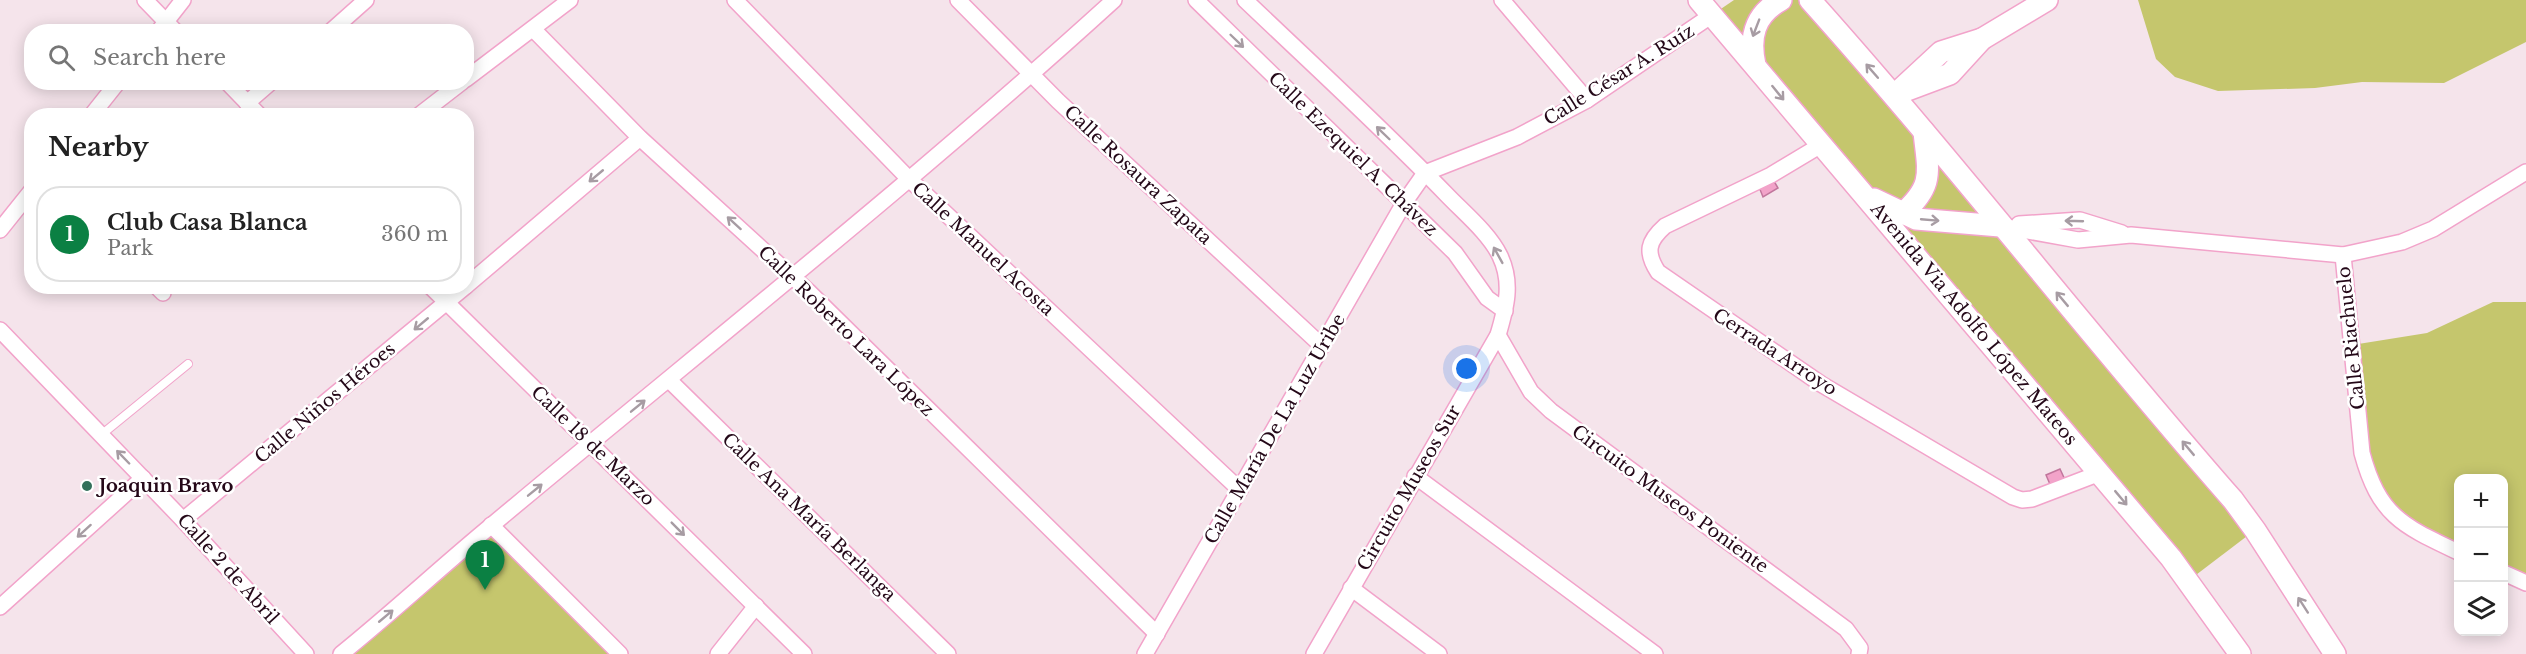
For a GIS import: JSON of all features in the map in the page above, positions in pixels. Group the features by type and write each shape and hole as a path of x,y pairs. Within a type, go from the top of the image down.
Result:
{"main road":[{"path":"1755,65 1752,32 1767,8 1781,0"},
{"path":"1786,0 1798,2 1824,16"},
{"path":"1810,0 1894,95 2000,226 2233,500 2335,654"},
{"path":"1894,95 1950,74 1982,39 2047,0"},
{"name":"Avenida Via Adolfo López Mateos","path":"1706,8 2171,558 2240,654"},
{"path":"1902,214 1924,192 1928,172 1924,132"},
{"path":"1859,188 1902,214 1916,219 2000,226"}],"street":[{"path":"145,0 164,24"},
{"path":"169,24 183,0"},
{"path":"339,24 366,0"},
{"path":"474,73 570,0"},
{"name":"Calle Manuel Acosta","path":"735,0 908,178 1240,490"},
{"name":"Calle Rosaura Zapata","path":"958,0 1032,74 1322,346"},
{"path":"346,653 491,525 792,277 1032,74 1114,0"},
{"name":"Calle Ezequiel A. Chávez","path":"1196,0 1455,253 1487,298 1505,311"},
{"name":"Calle Ezequiel A. Chávez","path":"1245,0 1425,173"},
{"path":"1502,0 1587,100"},
{"name":"Calle César A. Ruíz","path":"1425,173 1517,137 1587,100 1706,8"},
{"name":"Calle Roberto Lara López","path":"533,29 640,138 792,277 1157,634"},
{"path":"97,108 112,90"},
{"path":"235,90 252,108"},
{"path":"247,103 262,90"},
{"path":"428,108 452,90"},
{"name":"Calle Niños Héroes","path":"474,279 640,138"},
{"name":"Cerrada Arroyo","path":"1821,145 1771,175 1665,225 1656,234 1650,247 1650,259 1658,272 1821,384 2013,497 2022,500 2032,499 2100,473"},
{"path":"2343,255 2402,242 2433,229 2526,172"},
{"path":"1404,203 1425,173"},
{"name":"Circuito Museos Sur","path":"1314,654 1498,335 1505,311 1509,282 1500,254 1425,173"},
{"path":"0,230 24,200"},
{"name":"Calle María De La Luz Uribe","path":"1145,654 1404,203"},
{"name":"Calle Riachuelo","path":"2000,226 2078,240 2131,235 2343,255 2362,453 2369,480 2383,505 2405,526 2454,550"},
{"name":"Calle 18 de Marzo","path":"438,294 592,443 804,654"},
{"name":"Calle Niños Héroes","path":"183,520 457,294"},
{"name":"Calle 2 de Abril","path":"0,330 183,520 306,654"},
{"name":"Circuito Museos Poniente","path":"1498,335 1531,393 1551,411 1846,629 1859,651"},
{"name":"Calle Ana María Berlanga","path":"669,380 948,654"},
{"path":"1415,476 1655,654"},
{"path":"0,607 143,478"},
{"path":"491,525 620,654"},
{"path":"2508,575 2526,583"},
{"path":"1351,588 1439,654"},
{"path":"718,654 756,606"}],"lane":[{"path":"101,435 188,364"}],"shaded area":[{"path":"1734,0 1810,0 2255,530 2188,581 1712,15"},
{"path":"2138,0 2526,0 2526,42 2444,83 2362,82 2315,88 2218,91 2175,77 2156,59"},
{"path":"2493,302 2526,302 2526,583 2508,575 2508,474 2454,474 2454,550 2405,526 2369,480 2352,345 2427,333"},
{"path":"491,525 620,654 338,654"}],"building":[{"path":"1771,176 1778,188 1763,197 1757,182"},
{"path":"2060,469 2066,482 2052,489 2046,475"}],"place":[{"name":"Joaquin Bravo","path":"87,486"},
{"name":"Club Casa Blanca","path":"485,590"}]}
